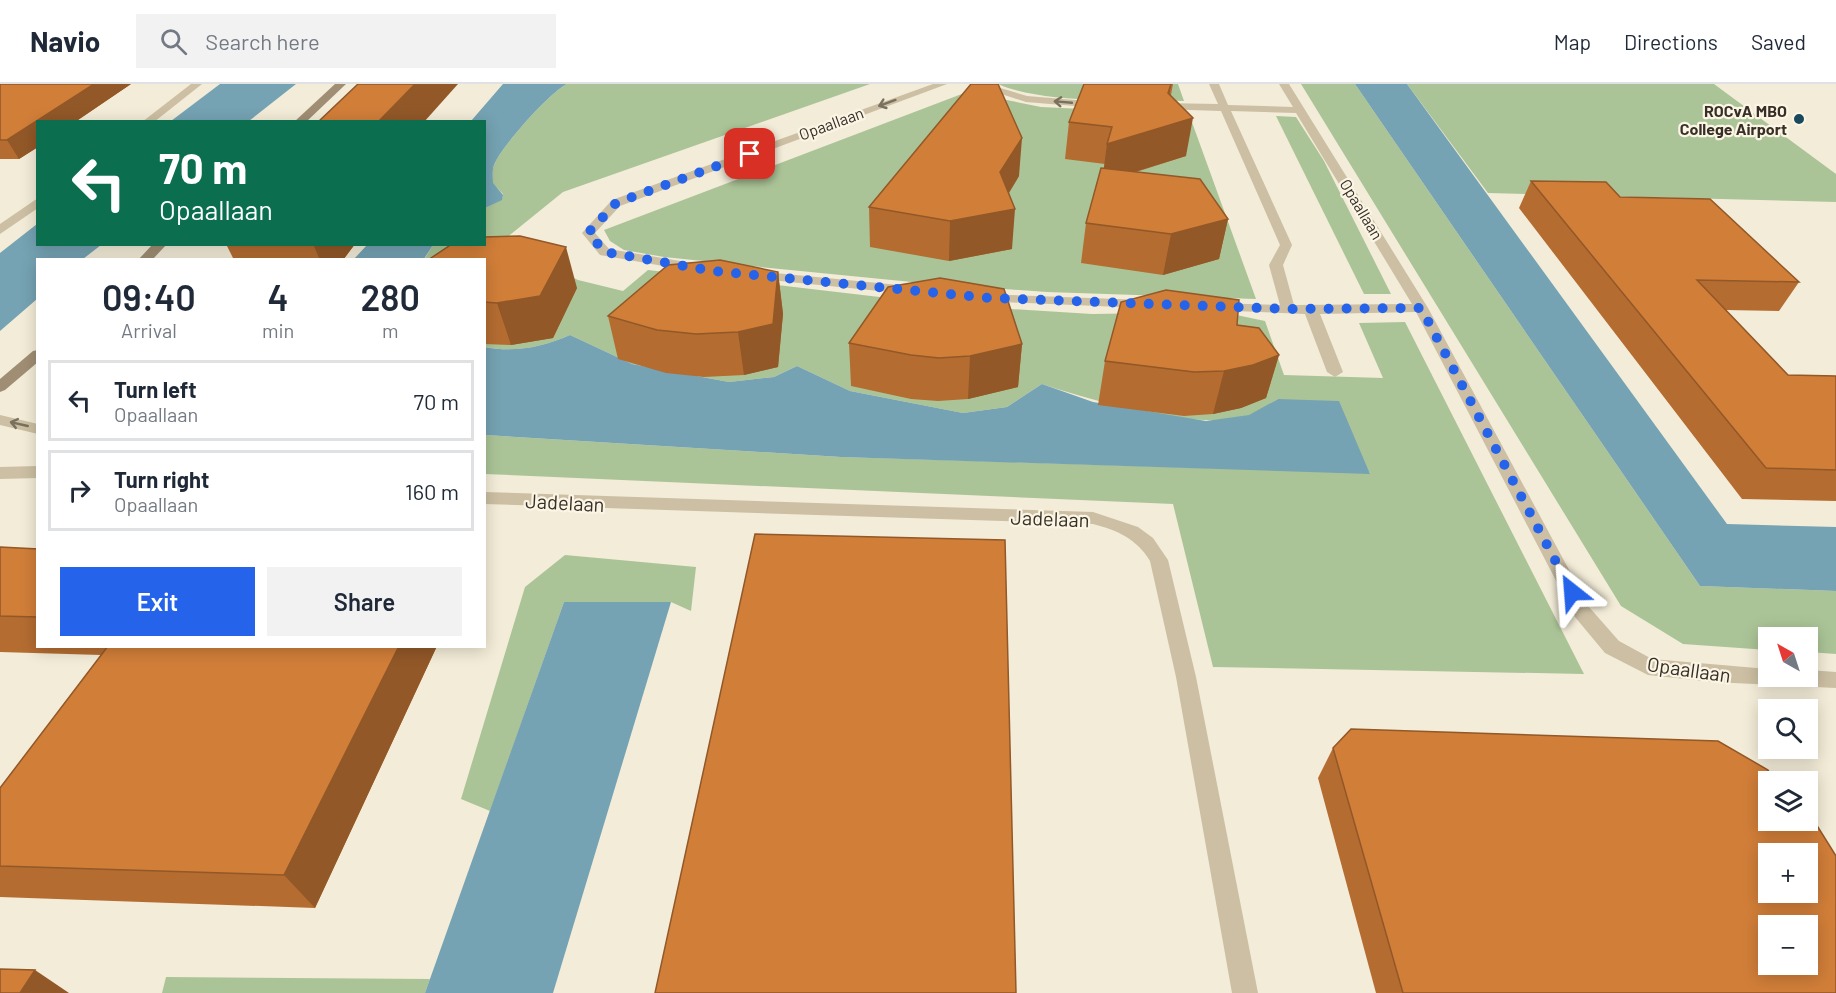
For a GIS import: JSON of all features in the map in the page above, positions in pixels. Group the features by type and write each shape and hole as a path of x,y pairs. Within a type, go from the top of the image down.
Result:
{"street":[{"path":"150,120 197,84"},
{"path":"301,120 340,84"},
{"name":"Opaallaan","path":"713,271 605,252 588,233 616,203 942,84"},
{"path":"976,84 1026,99 1108,105"},
{"path":"1214,84 1286,244 1276,265 1288,309"},
{"name":"Opaallaan","path":"1284,84 1421,308 1582,612 1612,647 1648,667 1713,674 1836,680"},
{"path":"1144,106 1302,110"},
{"path":"0,230 36,203"},
{"path":"146,258 159,246"},
{"path":"746,274 924,292"},
{"path":"968,296 1151,304"},
{"path":"1197,306 1311,310 1421,308"},
{"path":"1311,310 1335,372"},
{"path":"0,387 36,356"},
{"path":"0,420 36,429"},
{"path":"0,473 36,472"},
{"name":"Jadelaan","path":"486,498 973,516 1094,518 1117,523 1138,534 1151,545 1164,581 1186,677 1245,993"}],"green space":[{"path":"567,84 870,84 563,192 505,239 454,258 425,258 432,246 486,246 486,207 502,199 503,194 493,184 494,165 506,146 527,121"},
{"path":"998,84 1178,84 1184,101 1063,98 1038,95"},
{"path":"1301,84 1355,84 1700,586 1836,591 1836,654 1818,653 1818,627 1758,627 1758,649 1683,644 1621,606"},
{"path":"1407,84 1714,84 1836,174 1836,202 1488,193"},
{"path":"967,92 1041,107 1189,114 1256,299 1047,292 922,283 664,257 624,250 610,241 604,230"},
{"path":"1276,116 1296,117 1324,161 1391,294 1364,294"},
{"path":"486,264 549,266 578,280 623,291 648,270 948,305 1092,314 1222,312 1265,321 1284,375 1383,378 1359,323 1405,322 1584,674 1213,667 1173,504 486,474 486,435 841,457 1370,473 1278,399 1250,415 1230,419 1204,420 1117,406 1042,384 1007,407 963,413 850,391 797,366 774,377 729,382 632,364 570,335 528,348 486,347"},
{"path":"565,555 696,567 691,611 671,602 564,602 490,811 461,799 525,587"},
{"path":"166,977 430,979 425,993 162,993"}],"water":[{"path":"220,84 296,84 250,120 172,120"},
{"path":"503,84 567,84 538,108 498,157 493,167 493,183 503,195 502,200 486,208 486,120 472,120"},
{"path":"1355,84 1407,84 1727,524 1836,527 1836,591 1700,586"},
{"path":"36,225 36,246 100,246 84,258 36,258 36,300 0,331 0,253"},
{"path":"366,246 432,246 425,258 355,258"},
{"path":"570,335 632,364 729,382 774,377 797,366 850,391 963,413 1007,407 1042,384 1093,402 1206,421 1249,415 1278,399 1339,401 1370,474 841,457 486,435 486,347 517,349 549,343"},
{"path":"564,602 671,602 553,993 425,993"}],"building":[{"path":"0,84 94,84 7,140 0,140"},
{"path":"358,84 415,84 380,120 320,120"},
{"path":"971,84 998,84 1022,138 1000,172 1015,209 950,221 869,207"},
{"path":"1084,84 1171,84 1168,93 1193,118 1107,144 1112,127 1069,122"},
{"path":"1101,168 1200,179 1228,219 1171,234 1086,223"},
{"path":"1531,181 1606,182 1620,197 1710,199 1799,282 1697,280 1788,375 1836,376 1836,470 1766,468"},
{"path":"520,236 566,247 540,296 497,303 486,302 486,258 431,258 449,246 486,246 486,237"},
{"path":"720,260 778,272 773,324 738,332 696,334 657,330 608,316 668,265"},
{"path":"940,278 1004,289 1022,344 970,356 939,358 849,343 888,287"},
{"path":"1166,290 1239,300 1237,325 1259,328 1279,355 1253,365 1224,371 1194,372 1105,361 1121,302"},
{"path":"755,534 1005,540 1016,993 655,993"},
{"path":"0,547 36,549 36,617 0,616"},
{"path":"106,648 398,648 284,875 0,866 0,788"},
{"path":"1351,729 1718,741 1769,771 1758,771 1758,831 1818,831 1818,827 1836,856 1836,993 1403,993 1333,748"},
{"path":"0,969 35,970 20,993 0,993"}],"place":[{"name":"ROCvA MBO College Airport","path":"1799,119"}],"route":[{"path":"750,154 616,203 588,233 605,252 713,271 990,298 1311,310 1421,308 1572,592"}]}
